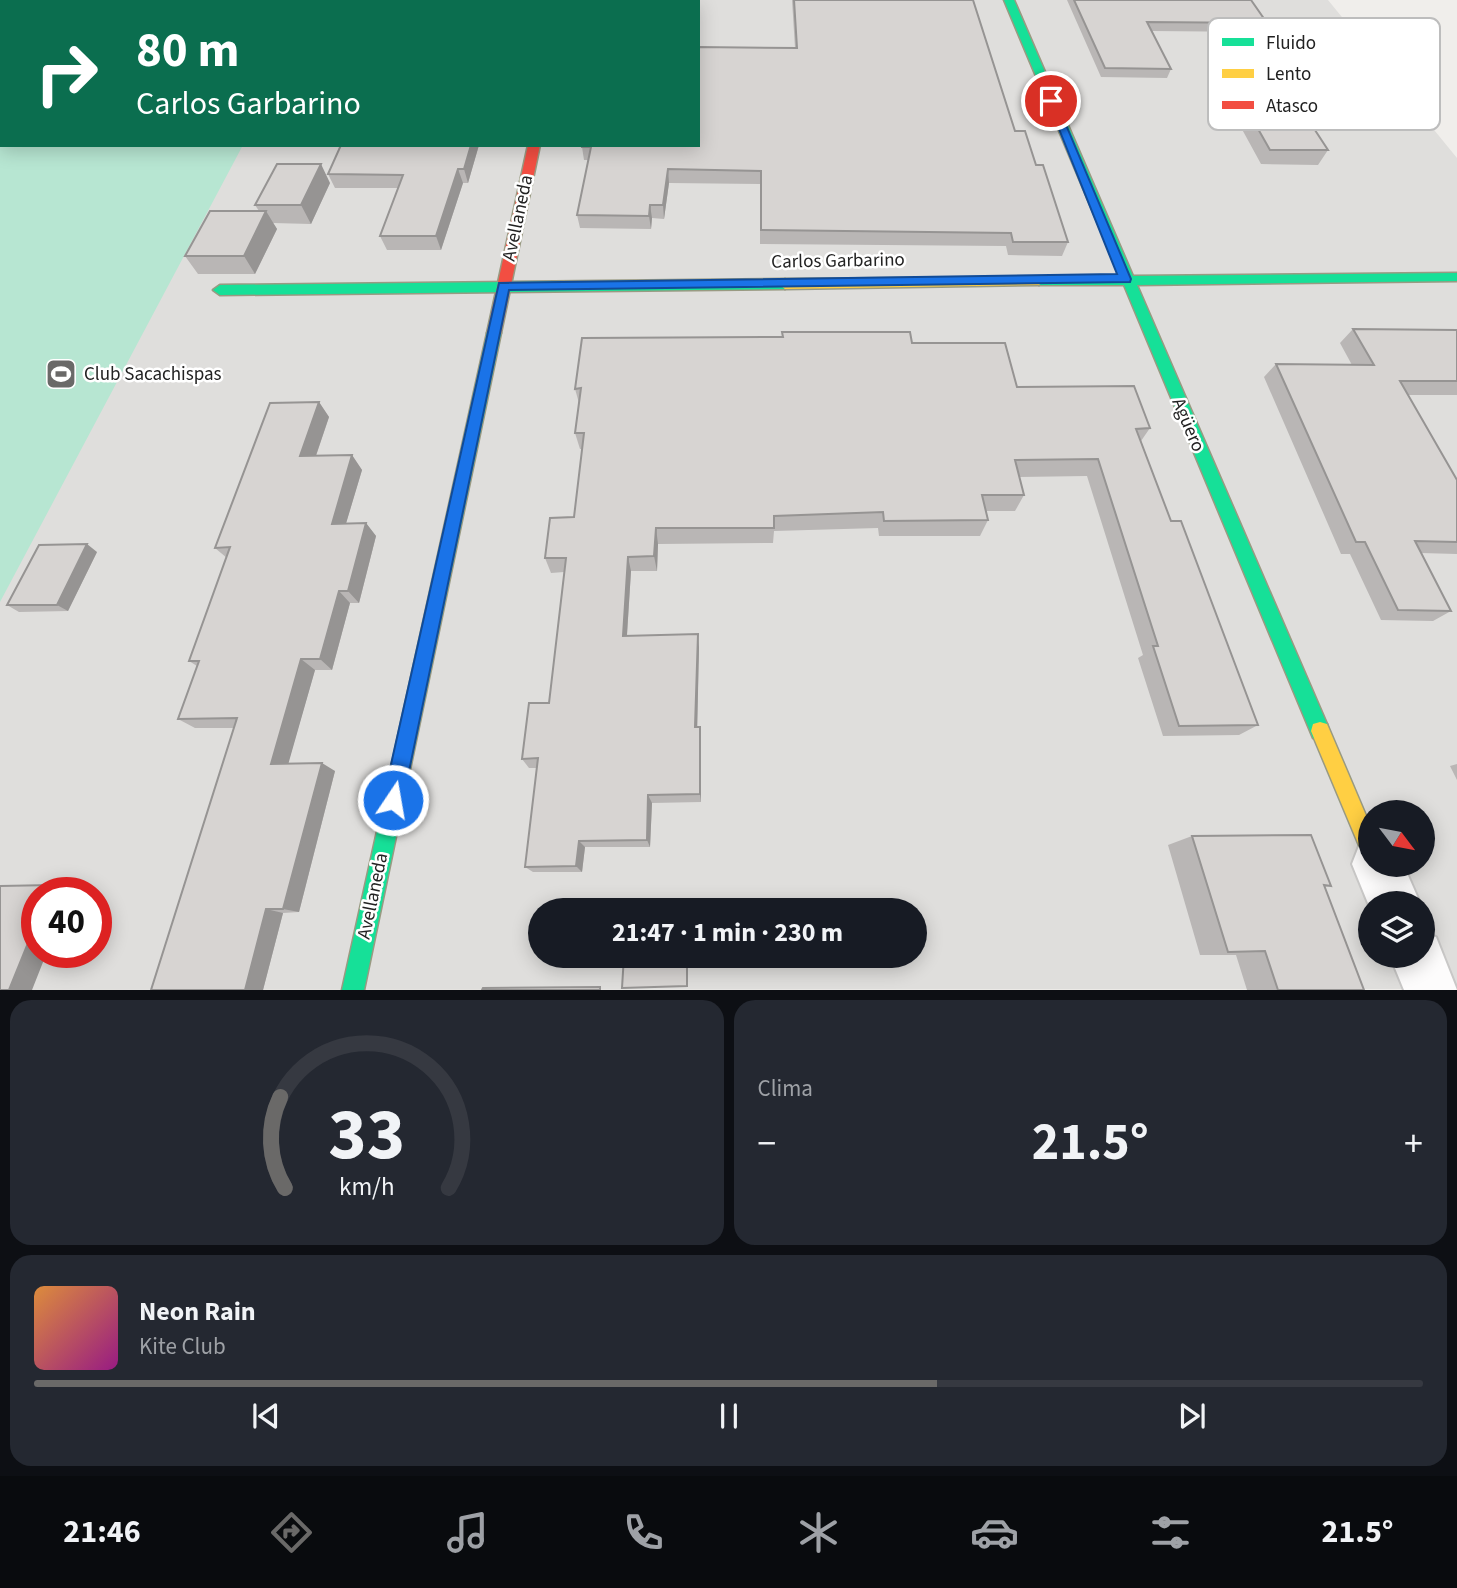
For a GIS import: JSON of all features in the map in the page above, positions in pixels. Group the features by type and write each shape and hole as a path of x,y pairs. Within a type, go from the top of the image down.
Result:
{"street":[{"name":"Agüero","path":"1009,0 1125,279 1358,820"},
{"name":"Avellaneda","path":"353,989 534,147"},
{"name":"Carlos Garbarino","path":"220,289 1457,277"},
{"path":"1422,968 1431,989"}],"shaded area":[{"path":"700,0 1328,0 1343,18 1208,18 1208,130 1434,130 1457,158 1457,989 0,990 0,147 700,147"}],"green space":[{"name":"Club Sacachispas","path":"0,147 242,147 0,602"}],"building":[{"path":"794,0 973,0 1015,131 1025,131 1036,165 1043,165 1068,242 1013,242 1011,233 761,230 761,171 668,169 663,205 650,205 649,216 577,215 591,147 700,147 700,47 797,48"},
{"path":"1074,0 1251,0 1264,18 1208,18 1208,23 1147,22 1171,69 1105,68"},
{"path":"1259,130 1315,130 1328,150 1270,150"},
{"path":"340,147 470,147 464,169 458,169 436,236 380,236 403,175 328,174"},
{"path":"277,164 321,164 301,205 255,205"},
{"path":"210,211 266,211 244,256 185,256"},
{"path":"1353,329 1457,330 1457,381 1400,381 1457,480 1457,542 1415,541 1451,611 1398,610 1365,542 1356,542 1276,364 1374,365"},
{"path":"782,332 910,332 912,343 1005,343 1017,387 1134,386 1150,428 1136,429 1171,521 1181,521 1258,725 1179,726 1153,646 1158,646 1098,459 1015,460 1024,495 982,495 988,520 884,521 883,512 774,516 774,528 656,528 654,556 628,557 623,636 698,634 695,727 700,727 700,794 648,795 647,840 579,841 576,866 525,867 538,758 522,759 529,703 549,703 566,558 545,558 550,518 574,517 584,433 575,433 581,388 575,389 582,338 783,337"},
{"path":"319,402 300,456 352,455 332,524 366,523 348,591 339,591 320,659 301,659 271,764 322,763 283,909 266,909 245,990 151,990 237,718 178,719 199,661 189,661 230,547 215,548 270,403"},
{"path":"87,544 57,605 7,605 39,545"},
{"path":"1311,835 1331,886 1324,885 1364,990 1278,990 1265,951 1228,952 1192,836"},
{"path":"0,886 21,886 21,960 9,990 0,990"},
{"path":"623,968 687,968 687,986 622,988"},
{"path":"600,987 600,990 482,990 483,988"}],"traffic: fast":[{"path":"1009,0 1320,731"},
{"path":"1039,281 1457,277"},
{"path":"220,290 785,284"},
{"path":"353,990 494,333"}],"traffic: slow":[{"path":"785,284 1039,281"},
{"path":"1320,731 1358,820"}],"traffic: jam":[{"path":"494,333 534,147"}],"place":[{"name":"Club Sacachispas","path":"61,374"}],"route":[{"path":"393,800 503,286 1125,279 1051,101"}]}
